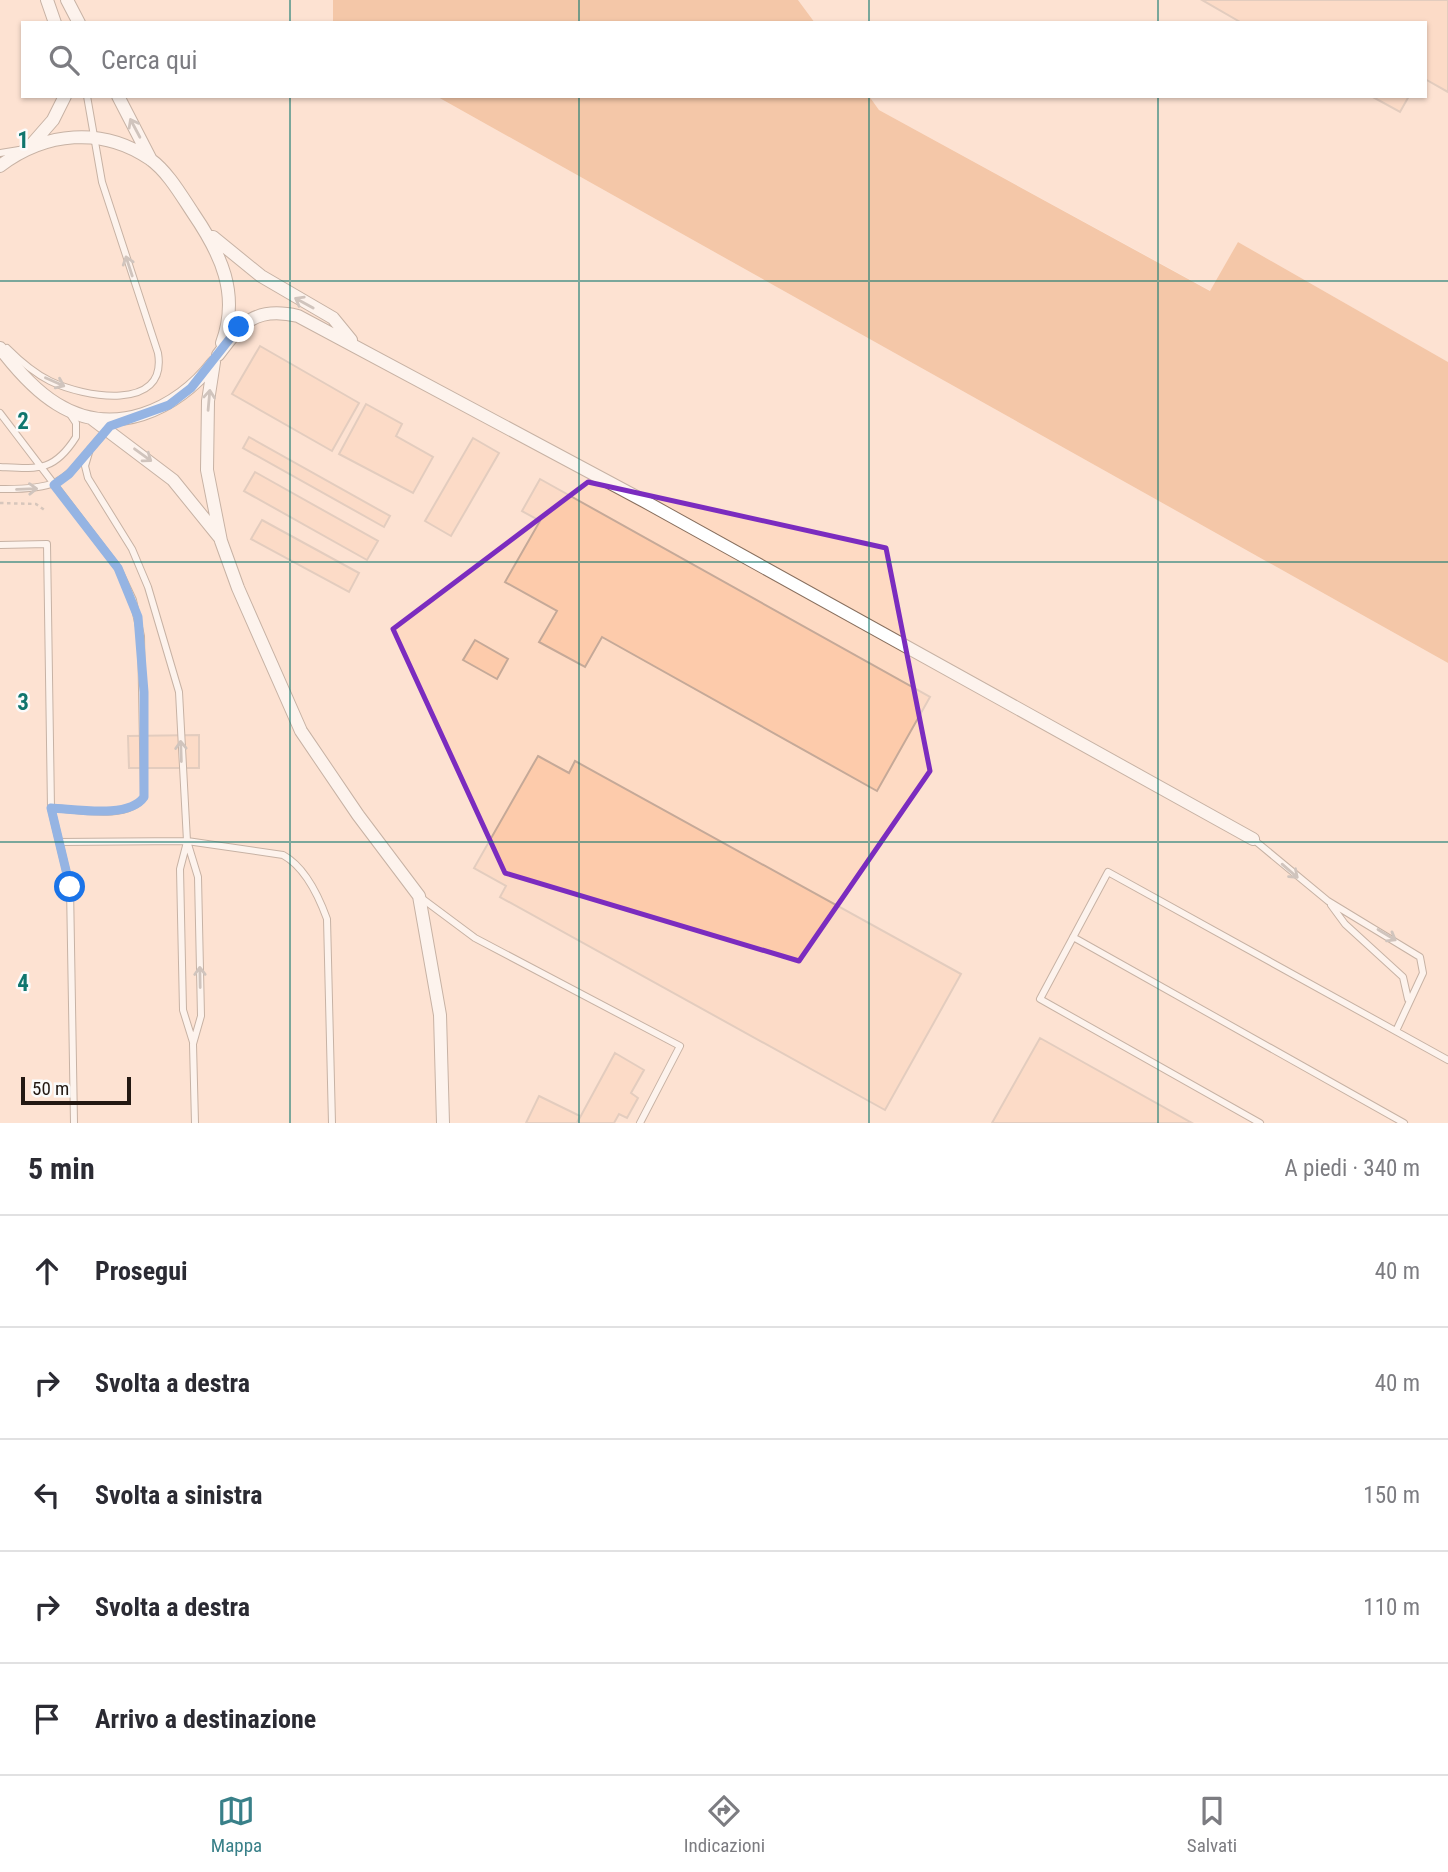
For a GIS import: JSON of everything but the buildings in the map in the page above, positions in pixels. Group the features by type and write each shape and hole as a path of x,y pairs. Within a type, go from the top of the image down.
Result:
{"street":[{"path":"47,0 54,21"},
{"path":"67,0 78,21"},
{"path":"0,166 27,148 53,120 64,98"},
{"path":"119,98 152,160 204,230 223,266 230,296 229,316 216,358 208,401 207,470 221,541 238,589 301,732 358,816 419,896 440,1015 443,1123"},
{"path":"27,148 58,138 95,137 120,144 152,160"},
{"path":"204,230 261,276 333,318 356,346"},
{"path":"87,416 137,416 169,405 181,396 248,320 275,313 298,316 644,501 1253,839"},
{"path":"0,348 27,381 60,406 87,416 108,429 173,480 221,541"}],"lane":[{"path":"67,0 72,21"},
{"path":"0,342 36,372 69,388 124,395 145,390 156,381 159,369 158,353 102,182 87,98"},
{"path":"0,153 27,148"},
{"path":"0,467 42,468 56,461 76,437 73,418 60,406"},
{"path":"0,413 118,568 138,617 142,645 145,791 140,802 124,811 51,808"},
{"path":"0,489 32,489 54,485 69,474 108,429 137,416"},
{"path":"90,449 85,466 88,478 132,549 148,587 176,676 187,841 198,877 201,1016 193,1044"},
{"path":"0,545 47,544 51,808 70,887 74,1123"},
{"path":"1253,839 1328,901 1420,957 1423,973 1396,1031"},
{"path":"187,841 180,869 183,1010 193,1044 195,1123"},
{"path":"59,842 187,841 283,855 301,870 323,906 327,919 332,1123"},
{"path":"1260,1123 1040,999 1108,872 1448,1060"},
{"path":"419,896 475,938 680,1046 640,1123"},
{"path":"1328,901 1345,924 1403,977 1409,992 1406,1009"},
{"path":"1073,937 1404,1123"}],"path":[{"path":"0,503 36,504 46,512"}],"highlighted area":[{"path":"588,482 886,548 930,771 799,961 505,873 393,629"}],"shaded area":[{"path":"0,0 333,0 333,21 21,21 21,98 440,98 1448,663 1448,1123 0,1123"},
{"path":"333,0 798,0 814,21 333,21"},
{"path":"798,0 1448,0 1448,362 1238,242 1211,291 879,110 870,98 1427,98 1427,21 814,21"},
{"path":"440,98 870,98 879,110 1210,291 1238,242 1448,362 1448,663"}],"route":[{"path":"70,887 51,808 124,811 140,802 145,791 144,692 141,636 132,600 118,568 54,485 69,474 110,426 169,405 191,388 239,327"}]}
